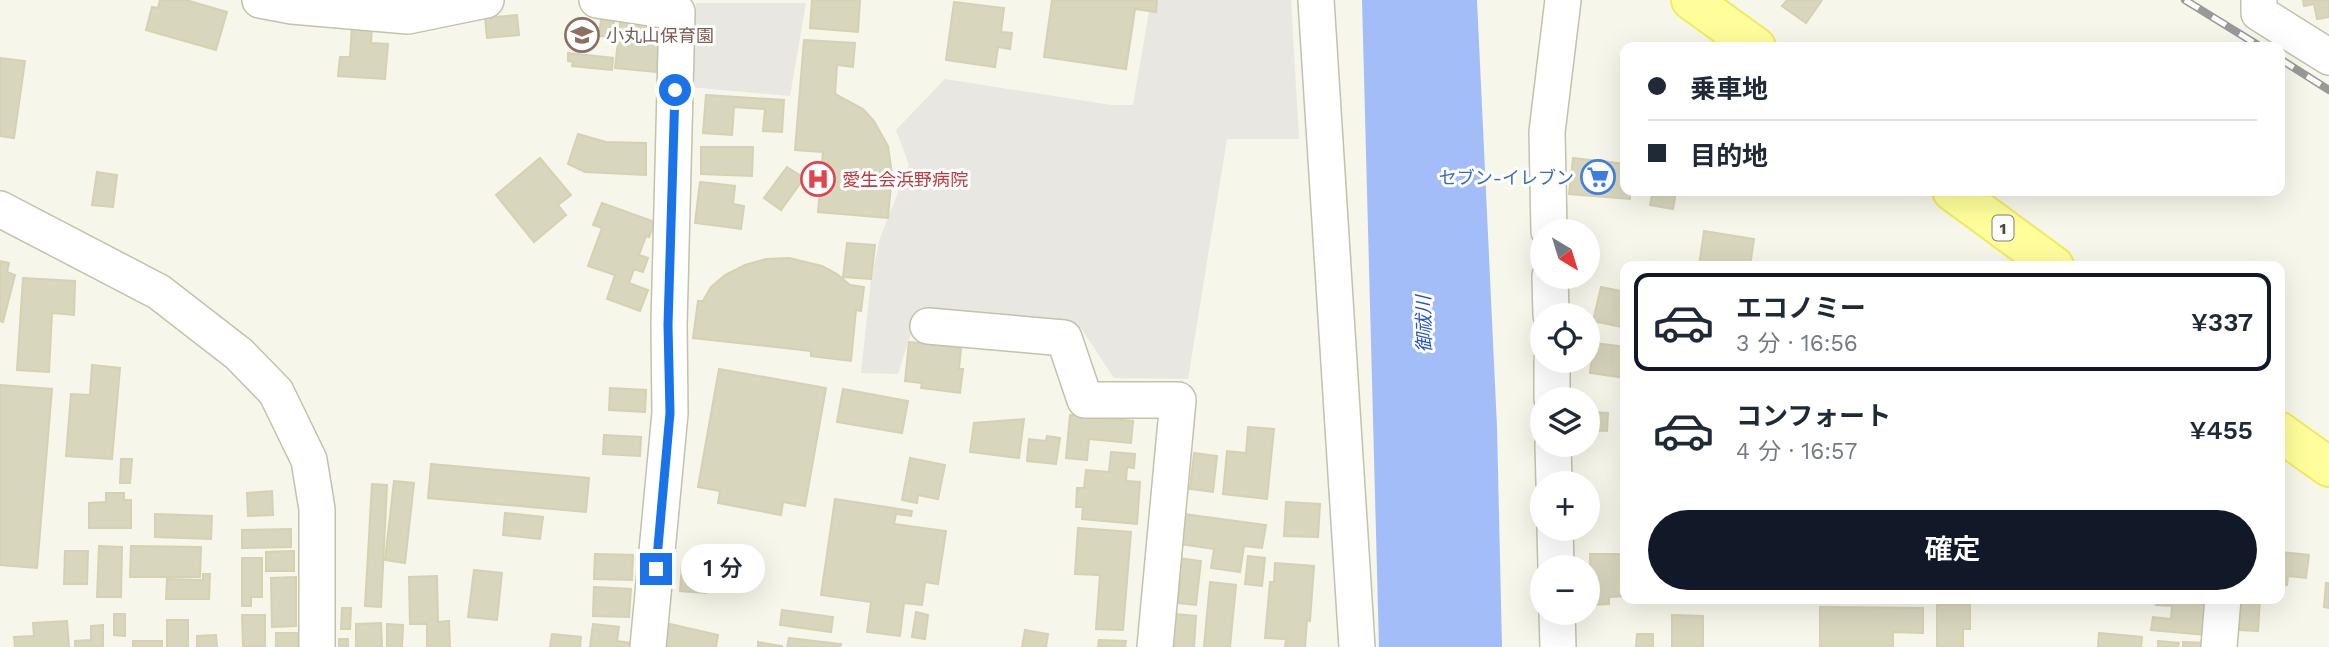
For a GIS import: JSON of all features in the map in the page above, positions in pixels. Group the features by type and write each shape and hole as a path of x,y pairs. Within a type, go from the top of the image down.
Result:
{"main road":[{"path":"1691,0 1749,42"},
{"name":"1","path":"1959,196 2047,261"},
{"path":"2285,436 2329,467"}],"street":[{"path":"260,0 292,6 408,16 486,0"},
{"path":"597,0 677,12 668,325 670,413 648,647"},
{"path":"1316,0 1357,647"},
{"path":"1549,219 1546,132 1563,0"},
{"path":"2259,0 2259,13 2329,57"},
{"path":"0,209 159,292 239,354 276,392 309,460 317,509 317,647"},
{"path":"928,326 1064,338 1085,400 1178,400 1155,647"},
{"path":"2219,647 2223,604"},
{"path":"1557,625 1558,647"}],"shaded area":[{"path":"1151,0 1291,0 1299,139 1227,139 1188,379 1114,378 1081,328 918,311 898,374 861,373 871,280 880,238 909,165 896,130 945,79 1111,105 1133,105"},
{"path":"696,3 806,3 790,96 689,87"}],"water":[{"name":"御祓川","path":"1362,0 1477,0 1497,427 1502,647 1379,647"}],"building":[{"path":"160,0 186,0 227,12 216,50 146,30 152,7 158,8"},
{"path":"812,0 860,0 858,32 810,28"},
{"path":"1052,0 1157,0 1156,12 1135,9 1126,69 1044,57"},
{"path":"1787,0 1822,0 1806,23 1782,6"},
{"path":"2303,0 2329,0 2329,17 2317,19 2314,4 2304,6"},
{"path":"954,2 1004,8 1001,32 1012,33 1010,49 998,47 995,67 946,60"},
{"path":"602,11 615,13 612,37 599,36"},
{"path":"517,15 519,35 487,38 485,18"},
{"path":"621,15 647,18 646,26 661,28 656,72 615,68"},
{"path":"352,25 372,27 371,43 388,44 385,79 338,76 340,57 350,57"},
{"path":"804,40 855,43 853,67 837,65 835,94 863,109 874,121 888,146 892,174 888,218 818,212 823,152 795,150"},
{"path":"568,53 613,58 612,70 572,66 573,62 568,61"},
{"path":"0,58 25,61 14,138 0,136"},
{"path":"706,95 784,100 782,132 763,131 765,109 734,107 732,135 703,133"},
{"path":"578,134 606,142 646,143 646,175 585,172 568,164"},
{"path":"701,147 753,147 752,176 701,174"},
{"path":"540,158 571,195 558,205 566,215 534,242 496,195"},
{"name":"セブン-イレブン","path":"1573,158 1620,163 1620,196 1630,196 1630,199 1569,194"},
{"path":"787,167 804,178 781,210 764,198"},
{"path":"97,172 117,175 113,207 92,205"},
{"path":"700,182 735,186 733,204 744,206 741,229 695,223"},
{"path":"1652,196 1675,196 1673,209 1650,205"},
{"path":"602,203 655,222 639,255 648,258 643,272 634,269 629,283 648,290 640,311 607,299 615,275 588,266 602,228 593,225"},
{"path":"1704,231 1754,239 1751,261 1700,261"},
{"path":"847,243 875,245 871,279 843,277"},
{"path":"789,258 822,266 850,285 864,287 861,311 856,310 851,361 811,356 811,351 693,338 698,301 703,301 711,287 725,275 766,259"},
{"path":"0,261 9,263 7,272 15,275 3,322 0,321"},
{"path":"23,278 75,281 74,315 52,313 49,372 17,370"},
{"path":"1601,287 1620,291 1620,327 1600,322 1600,303 1597,303"},
{"path":"909,342 961,348 959,369 963,369 960,393 921,388 922,383 905,381"},
{"path":"1600,344 1620,346 1620,377 1590,373 1600,373"},
{"path":"92,365 120,368 112,459 66,456 71,394 90,395"},
{"path":"719,369 826,388 805,506 783,502 781,515 718,503 720,491 698,487"},
{"path":"0,385 52,389 37,568 0,565"},
{"path":"610,388 646,390 645,412 609,410"},
{"path":"843,389 908,401 902,433 837,422"},
{"path":"1600,413 1608,413 1607,431 1600,431"},
{"path":"1070,415 1133,421 1131,443 1089,439 1087,460 1066,458"},
{"path":"1024,419 1019,458 970,452 974,423"},
{"path":"1248,427 1274,429 1267,499 1223,494 1227,451 1246,453"},
{"path":"604,435 641,437 640,456 603,454"},
{"path":"1047,436 1060,438 1056,464 1027,461 1029,439 1046,441"},
{"path":"1111,452 1135,454 1134,468 1127,467 1126,481 1140,482 1137,524 1082,519 1083,507 1076,507 1077,488 1084,488 1086,470 1109,472"},
{"path":"1194,453 1217,456 1213,492 1190,489"},
{"path":"910,458 945,465 938,499 918,495 917,503 902,500"},
{"path":"121,459 132,459 130,483 120,483"},
{"path":"431,464 589,478 586,512 428,498"},
{"path":"394,481 414,483 405,563 385,560"},
{"path":"372,484 387,485 381,607 365,606"},
{"path":"272,491 273,515 248,516 247,493"},
{"path":"106,493 124,493 124,500 131,500 131,528 89,528 89,503 106,502"},
{"path":"835,499 912,511 911,516 896,514 894,524 946,531 938,584 925,582 922,605 904,603 900,636 867,632 871,602 821,595"},
{"path":"1286,502 1320,504 1318,537 1284,536"},
{"path":"505,513 543,517 540,539 503,535"},
{"path":"155,514 212,516 211,539 155,537"},
{"path":"1184,514 1266,525 1262,548 1244,546 1240,572 1211,568 1214,549 1180,544"},
{"path":"1078,528 1131,532 1123,630 1096,629 1100,575 1075,574"},
{"path":"291,529 291,547 242,548 242,530"},
{"path":"99,546 122,547 121,597 97,597"},
{"path":"131,546 201,547 200,577 130,577"},
{"path":"65,551 88,551 87,584 64,584"},
{"path":"294,551 294,571 266,571 266,552"},
{"path":"2285,553 2309,555 2306,578 2288,576 2287,585"},
{"path":"595,554 633,555 632,580 594,579"},
{"path":"1620,554 1620,596 1609,597 1609,604 1600,604 1600,555 1590,555"},
{"path":"1248,556 1265,558 1262,586 1245,584"},
{"path":"242,558 262,558 262,597 251,597 251,606 242,606"},
{"path":"1178,558 1201,561 1196,605 1178,603"},
{"path":"1275,563 1314,566 1305,647 1285,647 1286,639 1265,638 1270,582 1274,582"},
{"path":"682,565 708,567 706,593 680,591"},
{"path":"474,570 502,573 497,620 468,617"},
{"path":"203,574 210,574 209,599 166,599 167,579 203,580"},
{"path":"437,576 438,622 449,621 450,647 427,647 427,624 410,624 409,577"},
{"path":"296,577 296,626 272,627 271,578"},
{"path":"1210,582 1236,585 1230,647 1204,647"},
{"path":"2326,583 2329,583 2329,608 2324,607"},
{"path":"594,587 631,589 629,617 593,616"},
{"path":"2209,604 2206,635 2151,630 2153,617 2171,619 2172,606 2156,605"},
{"path":"2240,604 2260,604 2258,631 2239,630"},
{"path":"1937,605 1970,605 1970,629 1963,629 1963,647 1937,647"},
{"path":"1820,607 1923,608 1923,633 1893,632 1893,647 1820,647"},
{"path":"342,608 351,608 350,629 341,629"},
{"path":"782,610 833,617 831,632 780,625"},
{"path":"916,612 928,615 925,639 912,637"},
{"path":"114,614 125,614 125,636 114,635"},
{"path":"1174,614 1196,616 1194,647 1171,647"},
{"path":"242,615 265,615 265,646 243,646"},
{"path":"1672,615 1703,616 1703,647 1672,647"},
{"path":"167,620 188,620 188,647 167,647"},
{"path":"67,621 69,647 15,647 14,637 34,636 33,623"},
{"path":"381,623 382,647 356,647 356,624"},
{"path":"387,624 403,625 402,647 387,647"},
{"path":"593,624 619,627 617,641 633,643 632,647 590,647"},
{"path":"670,624 718,635 716,647 665,647"},
{"path":"103,625 103,647 75,647 75,641 91,640 91,626"},
{"path":"1025,630 1048,634 1046,647 1022,647"},
{"path":"276,633 298,633 298,647 276,647"},
{"path":"2099,633 2142,637 2141,647 2098,647"},
{"path":"552,634 581,637 580,647 550,647"},
{"path":"1637,634 1653,634 1653,647 1636,647"},
{"path":"216,635 217,647 197,647 197,636"},
{"path":"789,638 841,644 840,647 787,647"},
{"path":"339,639 348,639 348,647 339,647"},
{"path":"1099,640 1126,641 1125,647 1098,647"},
{"path":"133,641 162,641 162,647 133,647"},
{"path":"2158,641 2179,643 2178,647 2158,647"},
{"path":"758,642 782,646 782,647 758,647"},
{"path":"2183,642 2208,643 2207,647 2183,647"}],"railway":[{"path":"2185,0 2253,42"},
{"path":"2285,62 2329,90"}],"place":[{"name":"小丸山保育園","path":"582,35"},
{"name":"セブン-イレブン","path":"1598,177"},
{"name":"愛生会浜野病院","path":"818,179"}],"route":[{"path":"656,569 670,413 668,325 675,90"}]}
